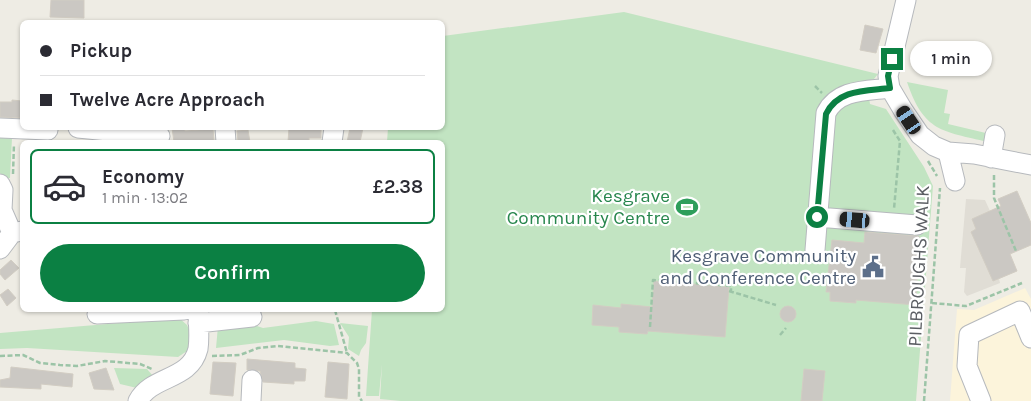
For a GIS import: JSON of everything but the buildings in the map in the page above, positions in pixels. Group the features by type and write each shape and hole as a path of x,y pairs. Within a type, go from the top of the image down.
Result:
{"street":[{"path":"906,0 888,76 890,88 916,129 925,140 948,152 1031,165"},
{"path":"814,250 824,125 831,104 846,94 890,88"},
{"path":"87,130 117,137 160,136"},
{"path":"994,135 994,158"},
{"path":"948,152 955,181"},
{"path":"0,184 3,190 2,210 17,232 0,248"},
{"path":"817,217 917,225"},
{"path":"981,401 967,366 969,335 1020,311 1031,338"},
{"path":"98,314 193,314 252,317"},
{"path":"138,401 144,392 161,381 182,372 191,364 198,347 193,314"},
{"path":"251,401 252,380"}],"path":[{"path":"0,184 13,180 8,128"},
{"path":"893,130 900,141 893,223"},
{"name":"PILBROUGHS WALK","path":"924,401 941,190 938,177 920,148 925,140"},
{"path":"994,158 994,198 1016,251"},
{"path":"650,327 653,280 731,286 730,291 776,305"},
{"path":"932,303 966,306 1022,282"},
{"path":"336,312 347,353 359,368 359,397 362,401"},
{"path":"780,335 786,328"},
{"path":"207,358 240,355 258,348 271,346 347,353"},
{"path":"0,356 23,355 40,363 77,366 105,361 140,364 148,366 157,372 161,381"}],"shaded area":[{"path":"966,199 985,200 1017,271 999,279 1000,283 967,296 964,292 966,268 960,268"},
{"path":"1025,288 1031,299 1031,401 950,401 957,309 974,310"}],"green space":[{"name":"Kesgrave Community Centre","path":"624,12 878,74 874,79 866,81 870,104 886,109 924,167 933,186 916,401 401,401 380,399 382,364 379,396 366,396 372,312 445,312 445,140 387,140 388,130 445,130 445,36"},
{"path":"907,82 948,90 944,113 950,114 948,124 990,134 988,142 958,135 937,127 920,111"},
{"path":"0,138 12,138 10,178 4,178 0,173"},
{"path":"179,318 187,325 193,338 187,351 178,357 27,348 0,349 0,333"},
{"path":"316,321 334,324 339,345 330,346 284,340 216,348 218,326 248,323 263,328"},
{"path":"340,323 368,326 366,343 359,356 348,349 349,337"},
{"path":"114,368 147,369 153,376 137,388 120,384"}],"place":[{"name":"Kesgrave Community Centre","path":"687,207"},
{"name":"Kesgrave Community and Conference Centre","path":"873,267"}],"route":[{"path":"817,217 826,114 831,104 846,94 890,88 888,76 892,59"}]}
